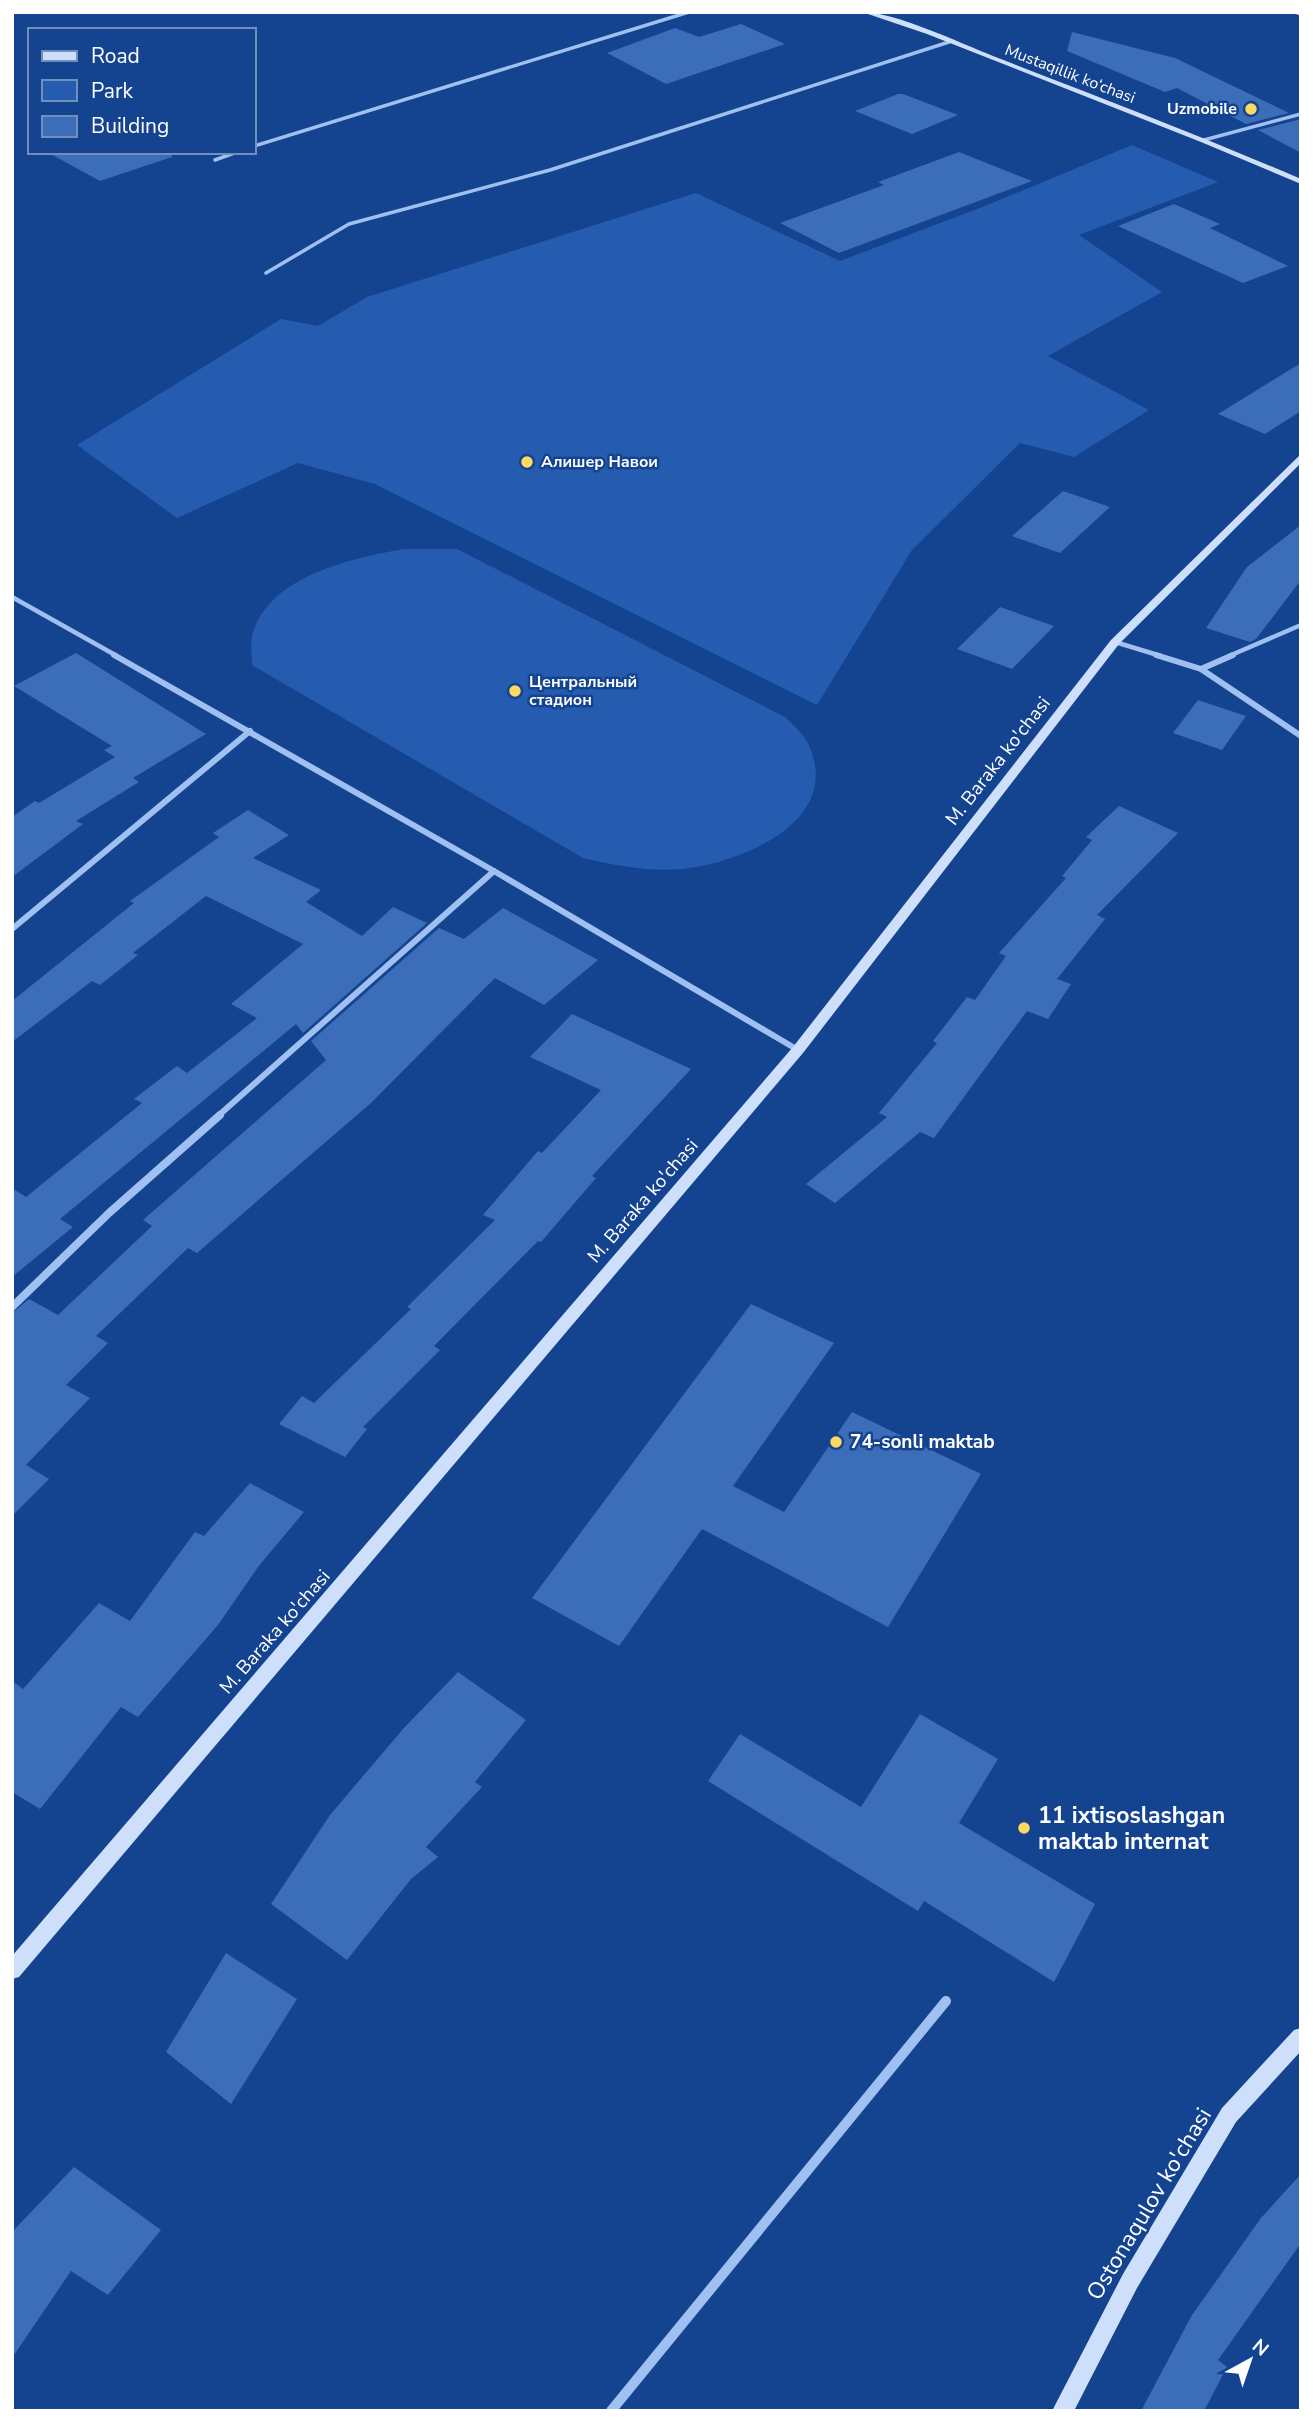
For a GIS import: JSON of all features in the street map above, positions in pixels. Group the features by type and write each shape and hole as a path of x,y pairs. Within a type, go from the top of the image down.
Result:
{"street":[{"path":"256,145 689,12"},
{"name":"Mustaqillik ko‘chasi","path":"865,12 1204,140 1301,182"},
{"path":"1296,12 1301,15"},
{"path":"266,273 349,224 550,170 949,42"},
{"path":"1204,140 1301,114"},
{"path":"215,160 232,154"},
{"name":"M. Baraka ko'chasi","path":"12,1970 798,1050 1115,642 1301,457"},
{"path":"14,600 494,871 798,1050"},
{"path":"1201,669 1301,625"},
{"path":"1115,642 1201,669 1301,736"},
{"path":"12,929 250,731"},
{"path":"12,1307 109,1213 494,871"},
{"path":"611,2411 946,2000"},
{"name":"Ostonaqulov ko'chasi","path":"1062,2411 1130,2281 1229,2115 1301,2037"}],"green space":[{"path":"1132,145 1218,182 1079,235 1162,292 1048,356 1149,410 1074,457 1020,443 912,550 817,705 375,484 298,463 177,518 77,445 281,319 318,326 367,297 696,193 840,261 985,206"},
{"name":"Центральный стадион","path":"404,549 457,549 785,717 807,742 816,772 812,795 801,815 761,845 737,856 690,868 650,869 583,858 252,665 253,632 263,612 277,596 316,572"}],"building":[{"path":"741,24 785,44 666,84 607,53 675,28 699,37"},
{"path":"1072,32 1175,58 1289,113 1246,124 1177,88 1165,92 1067,51"},
{"path":"898,94 958,115 912,134 855,111"},
{"path":"1301,119 1301,153 1258,130"},
{"path":"959,152 1032,181 839,253 780,223 884,185 878,182"},
{"path":"51,154 171,154 172,157 100,181"},
{"path":"1174,204 1220,224 1210,228 1288,266 1243,283 1118,226"},
{"path":"1301,363 1301,411 1265,434 1218,414"},
{"path":"1063,491 1110,507 1060,553 1012,536"},
{"path":"1301,525 1301,580 1256,639 1250,642 1206,628 1247,567"},
{"path":"1000,607 1054,626 1012,669 957,649"},
{"path":"76,653 206,734 133,778 139,782 76,821 83,824 12,877 12,817 35,801 39,803 115,757 104,750 112,746 14,686"},
{"path":"1198,700 1246,716 1222,750 1173,733"},
{"path":"1119,806 1178,833 1097,915 1105,919 1057,979 1071,984 1048,1019 1027,1011 934,1138 920,1132 835,1203 806,1184 887,1117 879,1113 937,1043 933,1041 967,997 975,1000 1006,956 999,953 1066,878 1062,876 1092,840 1086,837"},
{"path":"248,810 289,835 253,858 321,890 306,902 362,936 393,907 427,923 303,1033 296,1024 60,1219 73,1227 12,1277 12,1188 26,1197 142,1103 134,1099 177,1066 187,1073 257,1018 231,1004 303,944 206,896 133,953 138,955 100,985 92,981 12,1042 12,1001 134,903 130,901 219,837 213,833"},
{"path":"503,908 598,960 544,1005 495,978 371,1103 197,1253 188,1248 96,1336 108,1343 66,1385 90,1398 26,1465 49,1479 12,1516 12,1313 29,1299 58,1315 152,1226 143,1220 326,1060 311,1041 439,928 464,939"},
{"path":"572,1014 691,1069 592,1176 596,1178 541,1242 538,1241 434,1346 440,1350 363,1427 367,1429 345,1457 279,1424 302,1396 314,1403 411,1309 407,1307 495,1220 483,1215 538,1151 542,1153 601,1090 530,1057"},
{"path":"751,1304 834,1343 733,1486 784,1512 852,1412 981,1474 888,1627 702,1529 619,1646 532,1598"},
{"path":"250,1483 304,1512 258,1567 218,1625 138,1717 121,1707 40,1809 12,1792 12,1681 23,1689 99,1603 130,1621 195,1532 204,1536"},
{"path":"458,1672 526,1720 475,1782 482,1787 426,1847 438,1857 411,1879 347,1960 271,1904 330,1815 403,1729"},
{"path":"920,1714 998,1759 959,1823 1095,1904 1054,1982 924,1901 918,1911 708,1781 740,1734 861,1807"},
{"path":"226,1953 297,1999 231,2104 166,2052"},
{"path":"74,2167 161,2230 108,2295 71,2271 12,2358 12,2232"},
{"path":"1301,2174 1301,2243 1218,2360 1227,2367 1204,2411 1141,2411 1192,2315 1261,2218"}],"place":[{"name":"Uzmobile","path":"1251,109"},
{"name":"Алишер Навои","path":"527,462"},
{"name":"Центральный стадион","path":"515,691"},
{"name":"74-sonli maktab","path":"836,1442"},
{"name":"11 ixtisoslashgan maktab internat","path":"1024,1828"}]}
